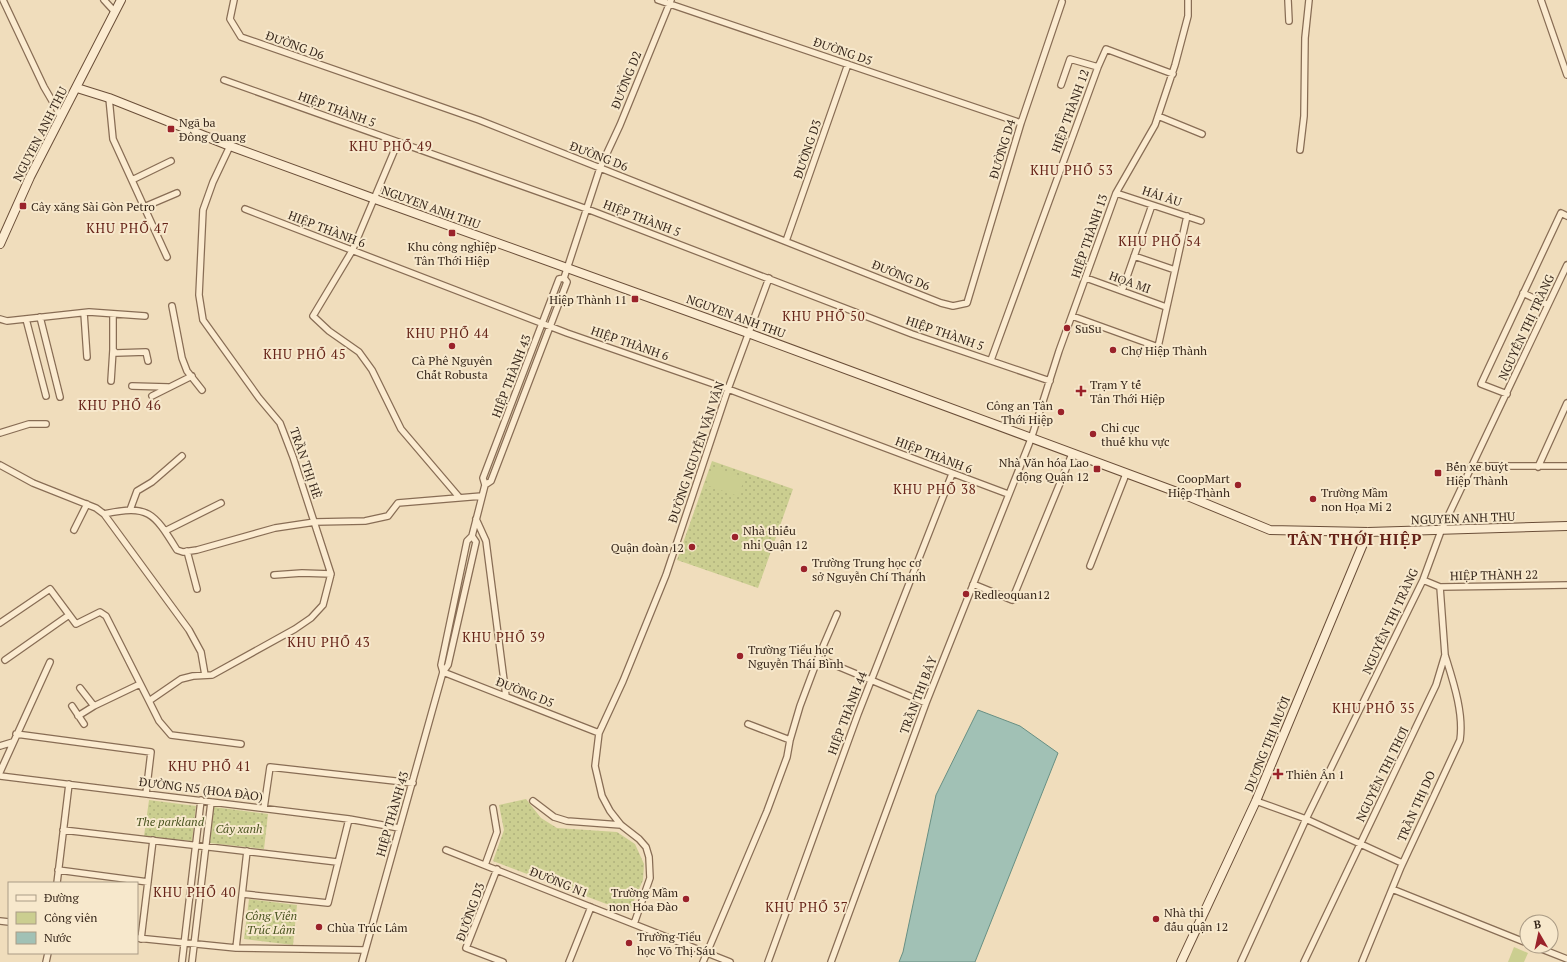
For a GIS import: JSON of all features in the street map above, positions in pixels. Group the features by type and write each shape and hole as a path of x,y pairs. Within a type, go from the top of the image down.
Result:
{"main road":[{"path":"77,88 121,0"},
{"name":"NGUYEN ANH THU","path":"0,244 30,177 77,88 109,98 230,146 375,199 748,333 1185,495 1270,530 1368,532 1567,526"},
{"name":"DƯƠNG THỊ MƯỜI","path":"1181,962 1256,801 1368,532"}],"street":[{"path":"3,0 44,87 61,116"},
{"path":"104,0 115,12"},
{"name":"ĐƯỜNG D6","path":"234,0 230,19 241,37 478,120 941,303 953,306 967,303"},
{"name":"ĐƯỜNG D5","path":"658,0 670,2 1021,123"},
{"name":"HIỆP THÀNH 13","path":"1031,439 1072,316 1116,193 1155,125 1173,74 1188,16 1188,0"},
{"path":"1288,0 1289,21"},
{"path":"1300,150 1304,116 1305,38 1309,0"},
{"path":"1541,0 1567,75"},
{"name":"ĐƯỜNG D2","path":"600,168 620,125 670,2"},
{"name":"ĐƯỜNG D4","path":"967,303 1021,123 1062,2"},
{"name":"HIỆP THÀNH 12","path":"991,360 1098,67 1106,49 1173,74"},
{"path":"1061,85 1071,58 1098,67"},
{"name":"ĐƯỜNG D3","path":"786,241 848,64"},
{"name":"HIỆP THÀNH 5","path":"224,80 587,209 912,334 1050,381"},
{"path":"109,98 113,139 167,257"},
{"path":"1158,116 1202,134"},
{"path":"398,142 352,252 313,316 329,331 359,352 372,370 401,428 459,497"},
{"name":"TRẦN THỊ HÈ","path":"230,146 213,182 203,210 199,302 203,320 259,398 280,422 315,522 331,574"},
{"path":"132,180 171,161"},
{"name":"HIỆP THÀNH 43","path":"485,485 491,481 567,282 564,278 600,168"},
{"path":"144,207 177,193"},
{"name":"HẢI ÂU","path":"1116,193 1201,220"},
{"path":"1122,291 1152,205"},
{"name":"HIỆP THÀNH 6","path":"245,209 352,252 550,326 728,390 1008,494"},
{"path":"1507,394 1481,384 1561,213 1567,216"},
{"path":"1072,316 1158,347 1187,216"},
{"path":"1134,256 1175,270"},
{"name":"NGUYỄN THỊ TRÀNG","path":"1241,962 1306,819 1423,580 1440,531 1473,466 1567,265"},
{"name":"HIỆP THÀNH 43","path":"443,672 441,665 467,541 472,536 485,485 483,478 559,279 564,278"},
{"name":"ĐƯỜNG NGUYỄN VĂN VÂN","path":"634,924 650,878 650,857 646,847 639,839 621,825 610,811 598,783 595,766 599,733 626,674 666,575 728,390 769,278"},
{"name":"HỌA MI","path":"1086,278 1166,307"},
{"path":"1523,293 1548,305"},
{"path":"172,306 182,358 187,370 202,390"},
{"path":"84,313 87,357"},
{"path":"0,319 7,321 84,313 146,316"},
{"path":"111,381 113,314"},
{"path":"40,317 60,397"},
{"path":"26,318 46,396"},
{"path":"113,350 116,353 146,352 148,362"},
{"path":"152,396 192,376"},
{"path":"132,386 169,388"},
{"path":"1538,467 1567,403"},
{"path":"0,433 29,424 46,424"},
{"name":"TRẦN THỊ BẢY","path":"831,962 926,703 1031,439"},
{"path":"973,584 1012,600 1072,454"},
{"path":"130,510 137,491 152,482 182,456"},
{"path":"0,465 32,483 87,504 104,514 188,630 201,652 205,675"},
{"path":"1473,466 1567,466"},
{"name":"HIỆP THÀNH 44","path":"768,962 871,680 952,474"},
{"path":"1090,566 1126,474"},
{"path":"104,514 130,510 151,514 165,531 177,550 187,551 275,528 315,522 365,521 388,516 398,503 482,496"},
{"path":"165,531 221,502"},
{"path":"74,530 87,504"},
{"path":"476,519 486,541 506,696"},
{"name":"HIỆP THÀNH 43","path":"362,962 399,828 413,784 443,672 448,665 476,542 472,536"},
{"path":"187,551 197,589"},
{"path":"149,701 181,679 212,675 295,629 311,618 323,605 331,574 302,573 274,575"},
{"name":"HIỆP THÀNH 22","path":"1423,580 1440,587 1567,585"},
{"name":"NGUYỄN THỊ THƠI","path":"1304,962 1436,685 1445,655 1440,587"},
{"path":"0,623 50,589 76,624 100,612 106,616 159,721 170,734 241,744"},
{"path":"703,962 767,811 787,757 790,740 800,706 818,658 838,614"},
{"path":"5,660 69,615"},
{"name":"TRẦN THỊ DO","path":"1362,962 1402,863 1434,792 1460,740 1461,729 1453,682 1445,655"},
{"path":"818,658 926,703"},
{"path":"0,772 50,662"},
{"name":"ĐƯỜNG D5","path":"443,672 599,733"},
{"path":"78,716 94,706 140,684"},
{"path":"80,688 94,706"},
{"path":"72,706 84,724"},
{"path":"748,724 790,740"},
{"path":"16,734 151,752 146,794"},
{"path":"0,746 13,742"},
{"path":"264,808 270,767 413,784"},
{"name":"ĐƯỜNG N5 (HOA ĐÀO)","path":"0,776 349,819 399,828"},
{"path":"57,882 69,784"},
{"path":"182,962 201,800"},
{"path":"533,801 554,818 567,821 621,825"},
{"path":"1256,801 1306,819 1402,863"},
{"path":"192,962 211,802"},
{"path":"485,865 497,832 493,808"},
{"path":"242,894 328,903 337,862 349,819"},
{"path":"63,830 337,862"},
{"path":"153,840 139,938 194,945 236,948 365,950"},
{"name":"ĐƯỜNG N1","path":"446,850 730,962"},
{"path":"236,948 247,851"},
{"name":"ĐƯỜNG D3","path":"497,869 466,948 503,962"},
{"path":"58,870 148,882"},
{"path":"1392,889 1519,940"},
{"path":"569,962 591,907"},
{"path":"1554,954 1567,959"}],"green space":[{"name":"Nhà thiếu nhi Quận 12","path":"712,461 793,489 758,588 677,560"},
{"path":"713,467 745,478 738,496 706,485"},
{"path":"526,799 541,818 557,828 617,832 635,844 644,864 643,880 630,910 625,911 493,861 504,830 499,805"},
{"name":"The parkland","path":"149,800 196,806 192,841 144,836"},
{"name":"Cây xanh","path":"214,807 268,814 264,849 210,843"},
{"name":"Công Viên Trúc Lâm","path":"249,899 297,905 293,945 244,939"},
{"path":"1514,947 1519,949 1519,954 1528,954 1524,962 1508,962"}],"water":[{"path":"978,710 1020,726 1058,753 975,962 899,962 903,952 936,795"}],"place":[{"name":"Ngã ba Đông Quang","path":"171,129"},
{"name":"Cây xăng Sài Gòn Petro","path":"23,206"},
{"name":"Khu công nghiệp Tân Thới Hiệp","path":"452,233"},
{"name":"Hiệp Thành 11","path":"635,299"},
{"name":"SuSu","path":"1067,328"},
{"name":"Cà Phê Nguyên Chất Robusta","path":"452,346"},
{"name":"Chợ Hiệp Thành","path":"1113,350"},
{"name":"Trạm Y tế Tân Thới Hiệp","path":"1081,391"},
{"name":"Công an Tân Thới Hiệp","path":"1061,412"},
{"name":"Chi cục thuế khu vực","path":"1093,434"},
{"name":"Nhà Văn hóa Lao động Quận 12","path":"1097,469"},
{"name":"Bến xe buýt Hiệp Thành","path":"1438,473"},
{"name":"CoopMart Hiệp Thành","path":"1238,485"},
{"name":"Trường Mầm non Họa Mi 2","path":"1313,499"},
{"name":"Nhà thiếu nhi Quận 12","path":"735,537"},
{"name":"Quận đoàn 12","path":"692,547"},
{"name":"Trường Trung học cơ sở Nguyễn Chí Thanh","path":"804,569"},
{"name":"Redleoquan12","path":"966,594"},
{"name":"Trường Tiểu học Nguyễn Thái Bình","path":"740,656"},
{"name":"Thiên Ân 1","path":"1278,774"},
{"name":"Trường Mầm non Hoa Đào","path":"686,899"},
{"name":"Nhà thi đấu quận 12","path":"1156,919"},
{"name":"Chùa Trúc Lâm","path":"319,927"},
{"name":"Trường Tiểu học Võ Thị Sáu","path":"629,943"}],"district":[{"name":"KHU PHỐ 49","path":"391,146"},
{"name":"KHU PHỐ 53","path":"1072,170"},
{"name":"KHU PHỐ 47","path":"128,228"},
{"name":"KHU PHỐ 54","path":"1160,241"},
{"name":"KHU PHỐ 50","path":"824,316"},
{"name":"KHU PHỐ 44","path":"448,333"},
{"name":"KHU PHỐ 45","path":"305,354"},
{"name":"KHU PHỐ 46","path":"120,405"},
{"name":"KHU PHỐ 38","path":"935,489"},
{"name":"TÂN THỚI HIỆP","path":"1355,539"},
{"name":"KHU PHỐ 39","path":"504,637"},
{"name":"KHU PHỐ 43","path":"329,642"},
{"name":"KHU PHỐ 35","path":"1374,708"},
{"name":"KHU PHỐ 41","path":"210,766"},
{"name":"KHU PHỐ 40","path":"195,892"},
{"name":"KHU PHỐ 37","path":"807,907"}]}
